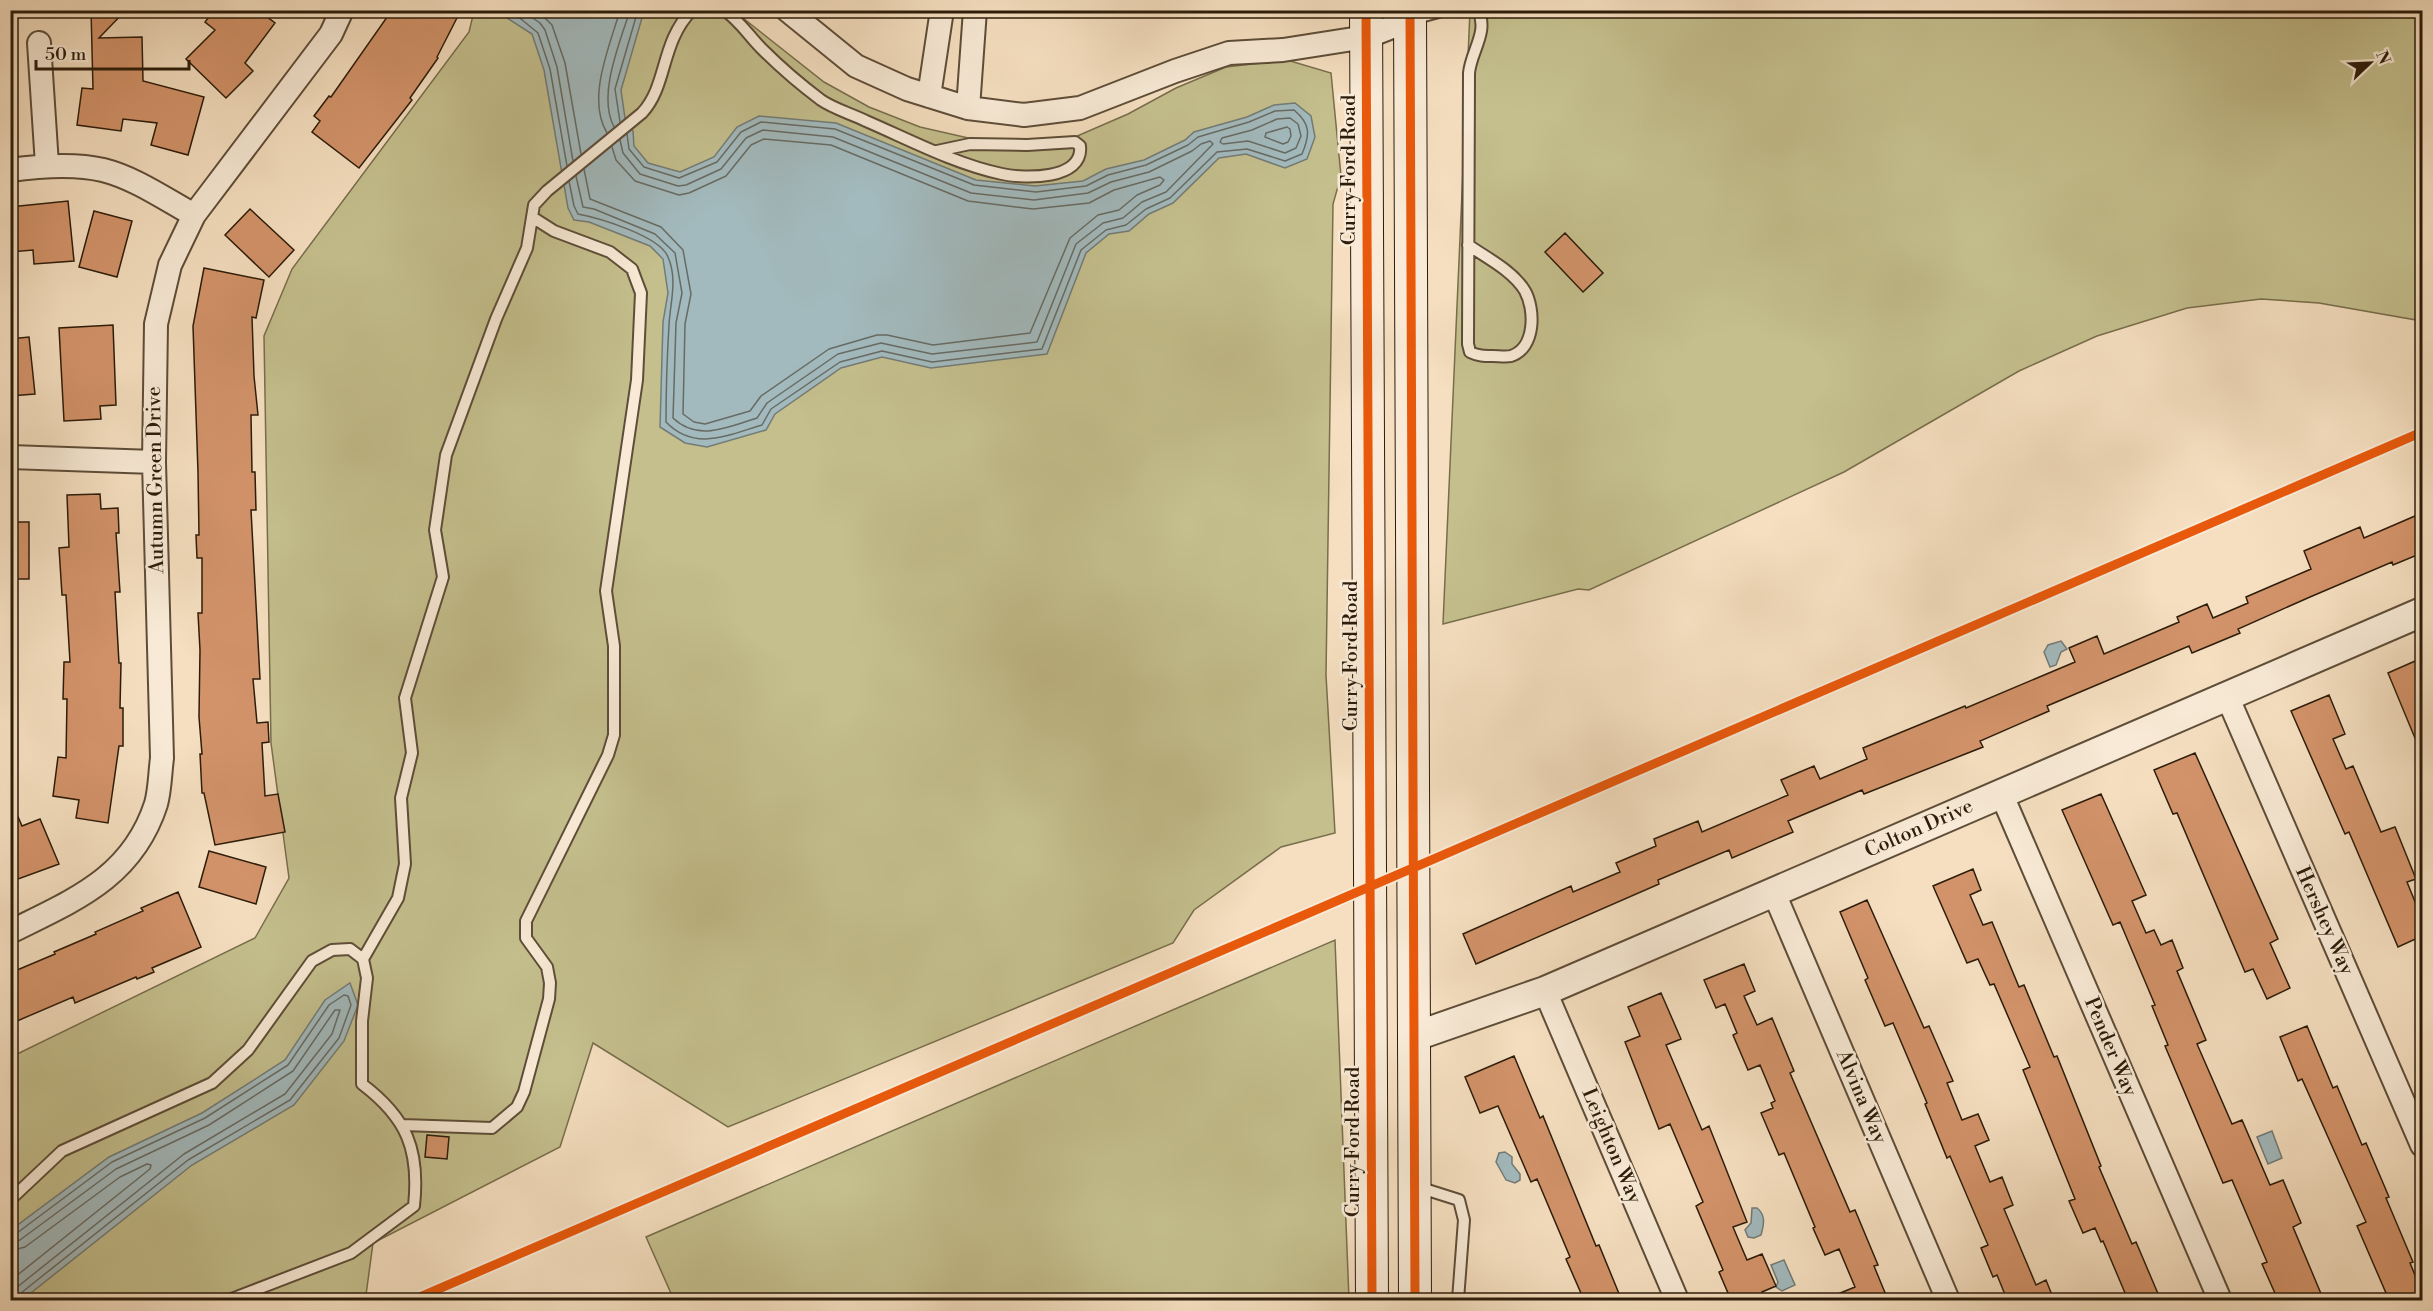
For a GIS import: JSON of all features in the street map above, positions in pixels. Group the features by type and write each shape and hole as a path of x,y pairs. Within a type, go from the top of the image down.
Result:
{"main road":[{"path":"1410,15 1415,1300"},
{"name":"Curry Ford Road","path":"1366,24 1372,1300"},
{"path":"1369,539 1385,586 1388,987 1397,1015 1413,1037"},
{"path":"1371,1066 1392,1076 1398,1087 1401,1300"}],"street":[{"name":"Autumn Green Drive","path":"10,932 86,894 121,865 143,836 156,803 162,758 154,462 156,324 170,265 194,215 331,34 342,10"},
{"path":"787,10 855,66 929,96 968,108 1024,115 1080,108 1175,70 1229,53 1283,50 1366,24 1410,15"},
{"path":"929,96 942,10"},
{"path":"968,108 975,10"},
{"path":"39,43 47,165"},
{"path":"10,170 47,165 102,170 143,186 194,215"},
{"path":"10,457 154,462"},
{"name":"Colton Drive","path":"1413,1037 1545,991 2422,612"},
{"name":"Hershey Way","path":"2227,696 2422,1145"},
{"name":"Pender Way","path":"2001,793 2220,1300"},
{"name":"Alvina Way","path":"1774,893 1948,1300"},
{"name":"Leighton Way","path":"1545,991 1677,1300"}],"lane":[{"path":"363,959 398,898 405,864 400,798 412,753 405,698 443,577 435,530 446,455 496,319 527,248 534,205 547,191 642,113 655,97 668,47 678,28 692,10"},
{"path":"724,10 745,27 761,48 822,101 937,152 1003,174 1033,177 1064,171 1078,160 1081,153 1080,146 1076,142 1027,145 970,144 937,152"},
{"path":"1410,15 1446,10"},
{"path":"1468,245 1508,272 1523,289 1530,302 1530,332 1527,342 1518,352 1510,356 1478,356 1470,352 1468,344 1468,245 1469,73 1470,59 1481,37 1483,23 1477,11"},
{"path":"403,1125 464,1129 492,1128 517,1107 524,1092 549,999 550,984 547,967 526,938 526,921 608,755 614,735 614,646 606,591 637,380 641,292 632,269 610,252 554,231 532,217"},
{"path":"10,1200 62,1151 212,1083 248,1050 312,961 332,950 350,949 363,959 368,978 362,1021 362,1084 383,1100 403,1125 414,1157 417,1178 414,1206 351,1253 229,1300"},
{"path":"1415,1186 1459,1200 1464,1220 1458,1300"}],"shaded area":[{"path":"474,11 734,11 824,82 869,107 920,127 977,140 1027,143 1075,137 1128,114 1176,88 1226,67 1287,60 1331,73 1341,176 1333,204 1326,675 1335,833 1281,847 1194,910 1173,943 728,1127 593,1043 560,1147 373,1243 366,1295 355,1300 11,1300 11,1057 255,938 289,878 271,743 264,336 292,269 469,32"},
{"path":"1470,11 2422,11 2422,321 2319,303 2261,299 2187,308 2097,336 2019,371 1844,472 1589,590 1578,589 1443,624"},
{"path":"1335,940 1349,1300 674,1300 646,1237"}],"water":[{"path":"503,11 644,11 621,90 625,118 633,131 634,146 648,163 680,172 714,157 737,127 759,116 836,123 976,180 1035,186 1083,181 1106,169 1144,160 1185,140 1194,132 1247,117 1274,105 1295,103 1311,116 1315,137 1307,159 1285,168 1246,154 1219,158 1173,203 1149,214 1129,231 1109,234 1086,253 1047,354 931,368 882,357 841,368 775,414 766,430 707,447 685,443 660,427 663,322 668,293 663,259 650,246 589,222 574,220 568,208 544,70 532,34 507,18"},
{"path":"2061,641 2067,649 2061,652 2056,665 2050,667 2044,652 2048,645"},
{"path":"350,983 358,1005 344,1041 294,1105 192,1165 22,1300 11,1300 11,1230 109,1157 202,1113 285,1060 325,1000"},
{"path":"2272,1131 2282,1158 2268,1164 2257,1137"},
{"path":"1505,1152 1512,1157 1512,1164 1520,1174 1520,1180 1515,1183 1506,1180 1496,1162 1499,1153"},
{"path":"1752,1208 1760,1211 1763,1220 1761,1235 1754,1238 1748,1237 1745,1230 1751,1223"},
{"path":"1784,1260 1795,1285 1782,1291 1776,1287 1778,1282 1771,1265"}],"building":[{"path":"91,10 126,10 99,38 142,37 143,81 204,97 188,155 151,145 157,123 123,119 121,131 77,125 82,88 93,89"},
{"path":"214,10 258,10 275,23 245,63 253,71 226,98 186,59 215,30 205,22"},
{"path":"392,10 461,10 438,58 410,98 412,100 359,168 312,132 320,121 314,116 329,96 331,97"},
{"path":"68,201 74,261 34,264 33,250 10,252 10,207"},
{"path":"250,209 294,250 269,277 225,235"},
{"path":"94,211 132,221 117,277 79,267"},
{"path":"1565,233 1603,273 1583,292 1545,252"},
{"path":"204,268 264,280 256,318 252,317 258,415 251,415 252,472 255,472 256,510 251,510 260,679 253,679 257,723 268,722 269,742 262,743 265,796 278,794 285,832 215,845 204,793 202,793 199,717 198,613 202,613 202,558 197,558 196,535 199,535 193,326"},
{"path":"113,325 116,405 100,406 101,419 64,421 59,328"},
{"path":"29,337 35,394 10,396 10,339"},
{"path":"100,494 101,509 118,508 119,533 116,533 120,592 115,592 119,663 121,663 120,708 123,708 123,746 119,746 108,823 76,818 79,800 53,796 58,757 66,758 67,699 63,699 64,662 70,662 66,595 62,595 59,548 69,547 67,495"},
{"path":"2422,513 2422,553 2393,565 2392,562 2310,597 2238,629 2240,633 2192,653 2189,646 2047,706 2049,711 1980,741 1983,747 1864,794 1862,790 1788,821 1793,832 1732,858 1729,850 1658,880 1659,884 1476,964 1463,934 1571,886 1573,892 1620,872 1616,863 1656,846 1654,839 1698,821 1702,832 1788,795 1781,780 1814,766 1820,779 1867,759 1863,748 2075,662 2069,648 2097,636 2104,654 2179,622 2177,617 2207,604 2213,618 2248,603 2246,597 2311,569 2304,551 2360,527 2364,538"},
{"path":"10,522 29,522 29,579 10,579"},
{"path":"2422,658 2422,755 2388,673"},
{"path":"2329,695 2345,734 2333,739 2346,769 2353,766 2381,832 2395,827 2416,879 2407,882 2422,919 2422,936 2398,947 2349,832 2345,834 2291,711"},
{"path":"2195,753 2278,939 2270,943 2290,988 2267,999 2253,969 2245,972 2177,813 2173,814 2154,770"},
{"path":"2101,794 2146,895 2132,901 2146,933 2154,930 2161,945 2172,940 2183,968 2177,971 2206,1040 2197,1044 2232,1124 2242,1120 2270,1185 2283,1180 2301,1223 2293,1227 2322,1296 2312,1300 2278,1300 2262,1264 2267,1262 2232,1180 2223,1183 2165,1046 2168,1045 2152,1006 2155,1005 2120,922 2113,925 2062,810"},
{"path":"10,798 22,826 40,819 59,864 10,882"},
{"path":"209,851 266,867 256,904 199,887"},
{"path":"1973,869 1981,890 1970,895 1983,925 1992,922 2019,987 2024,985 2054,1057 2057,1056 2101,1166 2099,1167 2132,1244 2136,1242 2159,1296 2149,1300 2128,1300 2103,1241 2101,1242 2095,1228 2083,1233 2069,1201 2075,1199 2023,1070 2030,1067 1994,984 1990,985 1978,959 1967,963 1933,886"},
{"path":"178,892 201,947 152,968 154,972 137,979 136,977 75,1003 73,997 10,1024 10,973 55,954 54,952 143,911 141,908"},
{"path":"1867,900 1924,1028 1929,1026 1953,1081 1947,1083 1962,1120 1978,1114 1989,1140 1975,1146 1990,1182 2002,1177 2013,1205 2004,1209 2036,1285 2046,1280 2054,1300 1998,1300 2006,1297 1997,1275 1993,1277 1981,1248 1988,1245 1950,1156 1947,1158 1925,1104 1927,1103 1893,1023 1885,1026 1865,980 1868,978 1840,912"},
{"path":"1744,964 1755,991 1744,996 1757,1025 1772,1018 1794,1071 1790,1073 1850,1212 1855,1210 1878,1265 1874,1266 1888,1300 1823,1300 1855,1287 1839,1249 1825,1255 1784,1153 1779,1155 1761,1113 1773,1108 1771,1103 1775,1101 1760,1065 1748,1070 1733,1035 1737,1033 1725,1004 1716,1008 1704,980"},
{"path":"1661,993 1681,1039 1666,1045 1702,1130 1709,1126 1747,1222 1733,1227 1747,1260 1762,1254 1776,1286 1762,1292 1765,1300 1731,1300 1719,1272 1723,1270 1696,1206 1703,1202 1670,1124 1659,1129 1625,1042 1640,1036 1628,1007"},
{"path":"2307,1026 2333,1088 2337,1086 2362,1145 2366,1143 2389,1197 2386,1198 2413,1262 2410,1263 2422,1292 2422,1300 2389,1300 2357,1226 2366,1222 2302,1079 2298,1081 2280,1037"},
{"path":"1514,1056 1540,1118 1543,1116 1596,1246 1599,1245 1620,1296 1611,1300 1584,1300 1566,1259 1570,1257 1537,1179 1531,1182 1498,1106 1480,1113 1465,1077"},
{"path":"427,1135 449,1137 447,1159 425,1157"}],"cycle path":[{"path":"1366,10 1372,1300"},
{"path":"1410,10 1415,1300"},
{"path":"413,1300 2422,432"}]}
